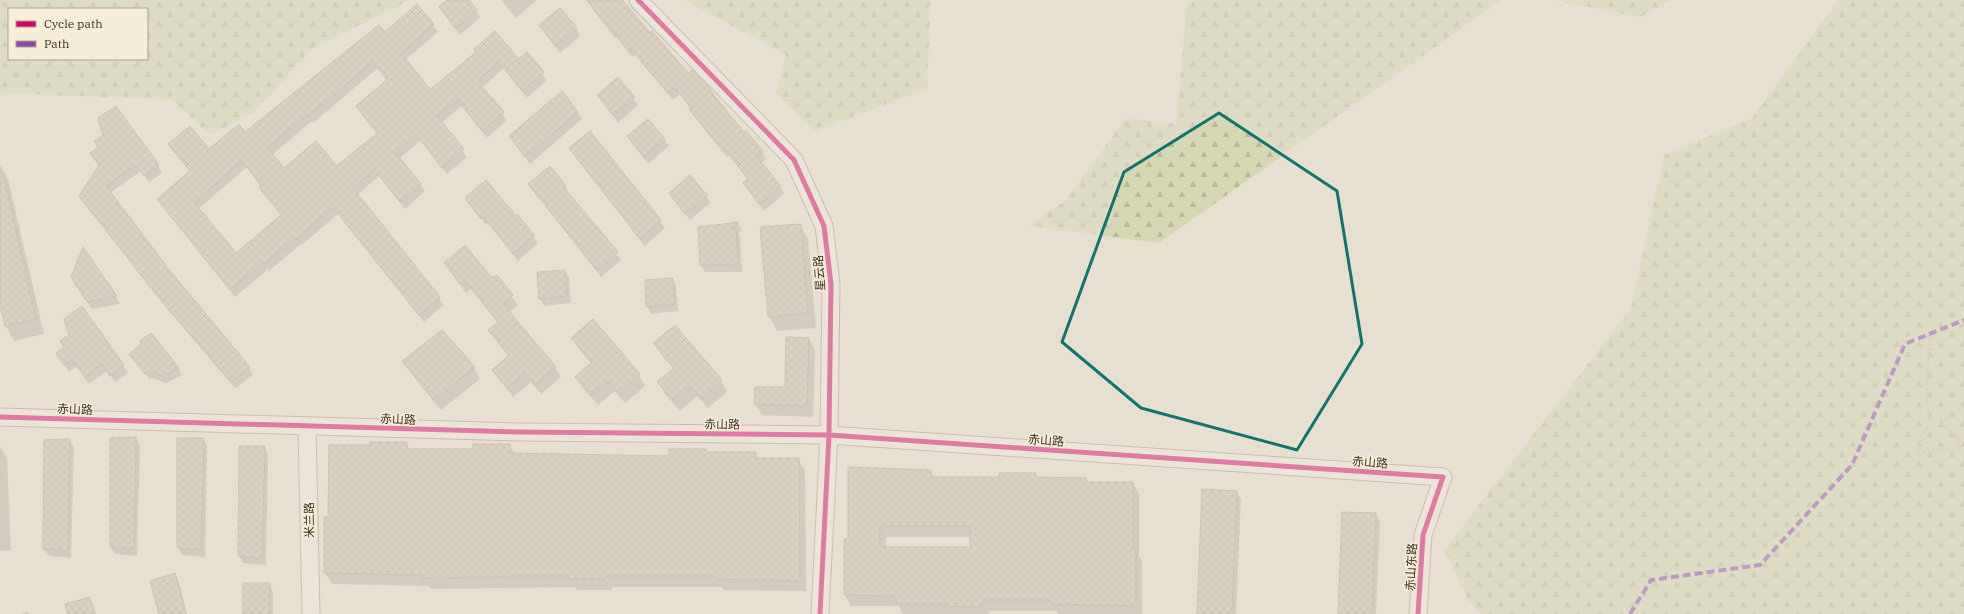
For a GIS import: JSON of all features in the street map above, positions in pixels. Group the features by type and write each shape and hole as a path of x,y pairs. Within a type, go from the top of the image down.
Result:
{"street":[{"name":"星云路","path":"638,0 794,160 824,226 831,284 830,435 820,614"},
{"name":"赤山路","path":"0,417 519,432 830,435 1443,477"},
{"name":"米兰路","path":"307,426 311,614"},
{"name":"赤山东路","path":"1418,614 1423,535 1443,477"}],"path":[{"path":"1931,333 1927,377 1927,400 1931,421 1930,426 1923,431 1918,445 1918,454 1941,448 1958,450 1958,438"},
{"path":"1964,406 1940,422 1964,442"}],"highlighted area":[{"path":"1219,113 1337,191 1362,344 1297,450 1141,408 1062,342 1124,172"}],"green space":[{"path":"0,0 411,0 312,49 254,113 209,135 172,100 11,93 0,96"},
{"path":"684,0 931,0 927,89 815,131 776,93 786,55"},
{"path":"1187,0 1502,0 1159,243 1028,226 1065,201 1126,118 1176,124"},
{"path":"1552,0 1672,0 1640,17"},
{"path":"1838,0 1964,0 1964,614 1481,614 1469,601 1444,550 1631,308 1664,155 1752,118"}],"building":[{"path":"447,0 469,0 477,10 455,28 439,7"},
{"path":"587,0 622,0 650,33 652,31 688,73 692,70 710,89 709,90 744,132 746,131 763,151 756,156 781,186 759,204 743,183 748,179 724,148 722,150 689,109 691,108 675,87 668,93 630,48 628,50 612,30 611,31"},
{"path":"417,4 434,24 401,53 429,88 432,88 476,52 474,49 495,31 519,59 527,52 544,72 522,91 499,62 479,79 481,82 479,83 504,112 482,131 457,99 437,116 464,149 442,168 416,134 395,152 421,184 400,202 374,169 353,188 440,297 419,315 333,207 297,239 296,237 264,264 263,262 230,290 157,199 190,171 168,144 190,126 209,149 239,124 245,132 379,25 385,32","holes":["373,62 387,80 356,106 377,133 337,166 316,141 284,168 268,148 307,114 308,116","242,161 261,185 259,187 281,215 236,253 194,202"]},
{"path":"560,8 577,28 556,46 539,25"},
{"path":"618,77 635,97 614,116 597,95"},
{"path":"562,91 578,112 525,157 509,136"},
{"path":"116,106 159,165 144,176 136,165 106,186 171,272 250,367 231,382 159,298 79,196 99,165 90,153 98,147 94,141 103,135 98,118"},
{"path":"648,119 665,139 644,157 627,136"},
{"path":"590,131 661,220 640,239 569,148"},
{"path":"550,166 566,186 564,188 618,252 597,270 528,184"},
{"path":"690,175 707,195 685,214 669,193"},
{"path":"486,180 534,235 513,254 484,217 481,219 465,198"},
{"path":"5,182 36,319 5,326 0,306 0,183"},
{"path":"739,222 730,230 736,229 738,264 700,265 698,227"},
{"path":"801,224 808,313 768,317 760,227"},
{"path":"465,245 492,278 497,275 513,295 503,304 556,367 535,385 525,373 507,388 492,370 509,355 488,330 498,322 465,280 460,284 444,263"},
{"path":"83,247 117,296 87,302 71,277"},
{"path":"565,270 567,296 539,299 537,272"},
{"path":"673,278 675,304 646,307 645,280"},
{"path":"82,306 124,365 110,376 102,364 85,377 72,360 64,365 56,353 64,347 60,341 69,335 64,319"},
{"path":"593,319 640,374 618,393 608,380 591,395 575,377 592,362 571,338"},
{"path":"675,325 722,380 701,398 690,386 673,400 657,382 674,368 653,343"},
{"path":"442,330 475,367 434,400 402,361"},
{"path":"151,333 179,368 162,376 148,371 145,374 129,354 141,344 140,341"},
{"path":"786,337 809,338 807,406 754,404 755,387 785,387"},
{"path":"136,437 134,549 110,547 110,438"},
{"path":"177,438 204,438 201,550 177,548"},
{"path":"70,439 68,551 43,549 44,440"},
{"path":"370,442 407,442 407,449 473,449 473,444 510,444 510,453 669,456 669,449 706,449 706,452 756,452 756,458 799,458 800,581 716,579 716,576 606,576 606,579 569,579 569,576 423,578 423,575 324,573 324,517 328,517 329,445 370,445"},
{"path":"239,446 265,446 262,558 238,556"},
{"path":"848,467 931,470 931,477 999,477 999,473 1036,473 1036,477 1086,478 1086,482 1133,482 1133,549 1136,549 1136,606 1051,604 1051,600 983,600 983,607 946,606 946,604 896,604 896,596 844,595 844,539 848,539","holes":["880,526 970,526 970,547 880,547"]},
{"path":"1202,489 1237,491 1232,614 1197,614"},
{"path":"1342,512 1376,513 1372,614 1338,614"},
{"path":"175,573 186,614 159,614 150,581"},
{"path":"243,583 270,583 269,614 243,614"},
{"path":"90,597 95,614 68,614 65,604"}],"marked path":[{"path":"1630,614 1651,580 1760,565 1852,465 1905,344 1964,320"}],"cycle path":[{"path":"638,0 794,160 824,226 831,284 829,435 820,614"},
{"path":"0,417 519,432 829,435 1443,477 1423,535 1418,614"}]}
